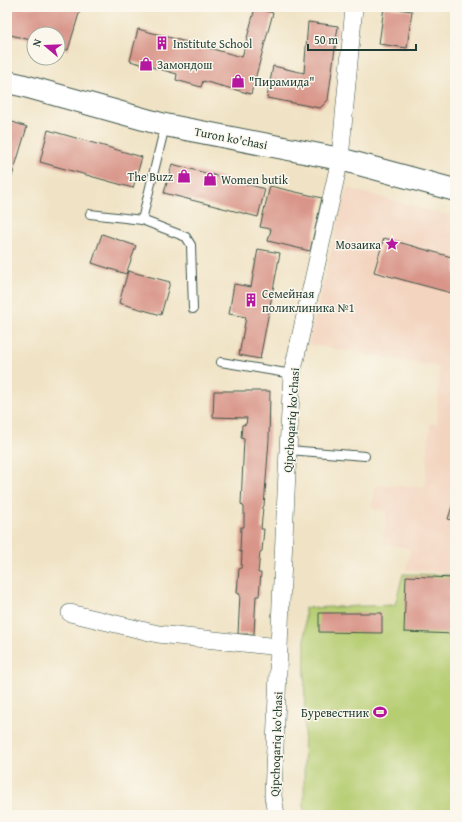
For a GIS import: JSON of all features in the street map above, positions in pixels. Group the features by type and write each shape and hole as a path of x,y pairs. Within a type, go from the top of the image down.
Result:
{"main road":[{"name":"Turon ko'chasi","path":"7,82 165,125 340,159 455,190"}],"street":[{"name":"Qipchoqariq ko'chasi","path":"276,815 273,796 292,374 340,159 354,7"},
{"path":"70,613 158,634 279,647"}],"lane":[{"path":"142,220 165,125"},
{"path":"90,214 142,220 186,237 191,245 193,309"},
{"path":"221,362 292,374"},
{"path":"288,450 365,456"}],"shaded area":[{"path":"347,188 455,217 455,573 406,570 410,549 383,543 387,511 372,509 375,485 425,487 430,424 437,423 439,367 308,344"}],"green space":[{"name":"Буревестник","path":"403,574 455,575 455,815 304,815 305,608 395,605"}],"building":[{"path":"7,7 81,7 68,50 66,49 66,26 26,26 26,39 7,34"},
{"path":"384,7 412,11 407,48 379,44"},
{"name":"Institute School","path":"255,8 273,13 251,94 203,81 201,87 176,80 177,74 130,61 138,29 242,57"},
{"path":"308,22 338,26 328,100 320,108 267,98 273,66 304,73"},
{"path":"7,120 27,127 7,193"},
{"path":"48,130 142,157 133,188 40,162"},
{"path":"172,164 265,189 258,217 164,193"},
{"path":"270,186 322,198 310,251 268,241 271,229 260,227"},
{"path":"102,234 136,246 126,274 92,263"},
{"path":"384,238 455,258 455,294 374,272"},
{"name":"Семейная поликлиника №1","path":"258,249 280,253 260,359 239,355 246,317 229,314 234,284 251,287"},
{"path":"128,271 170,282 161,315 119,303"},
{"path":"214,391 270,391 269,440 261,529 264,529 258,573 261,573 259,596 256,596 254,634 238,634 240,594 237,593 242,552 240,552 241,527 244,527 244,507 241,504 244,439 241,438 242,425 246,424 247,418 213,417"},
{"path":"455,496 455,521 448,519"},
{"path":"406,576 455,578 455,634 404,632"},
{"path":"319,613 382,613 382,633 319,632"}],"place":[{"name":"Institute School","path":"162,43"},
{"name":"Замондош","path":"146,64"},
{"name":"\"Пирамида\"","path":"238,81"},
{"name":"The Buzz","path":"184,176"},
{"name":"Women butik","path":"210,179"},
{"name":"Мозаика","path":"392,244"},
{"name":"Семейная поликлиника №1","path":"251,300"},
{"name":"Буревестник","path":"380,712"}]}
